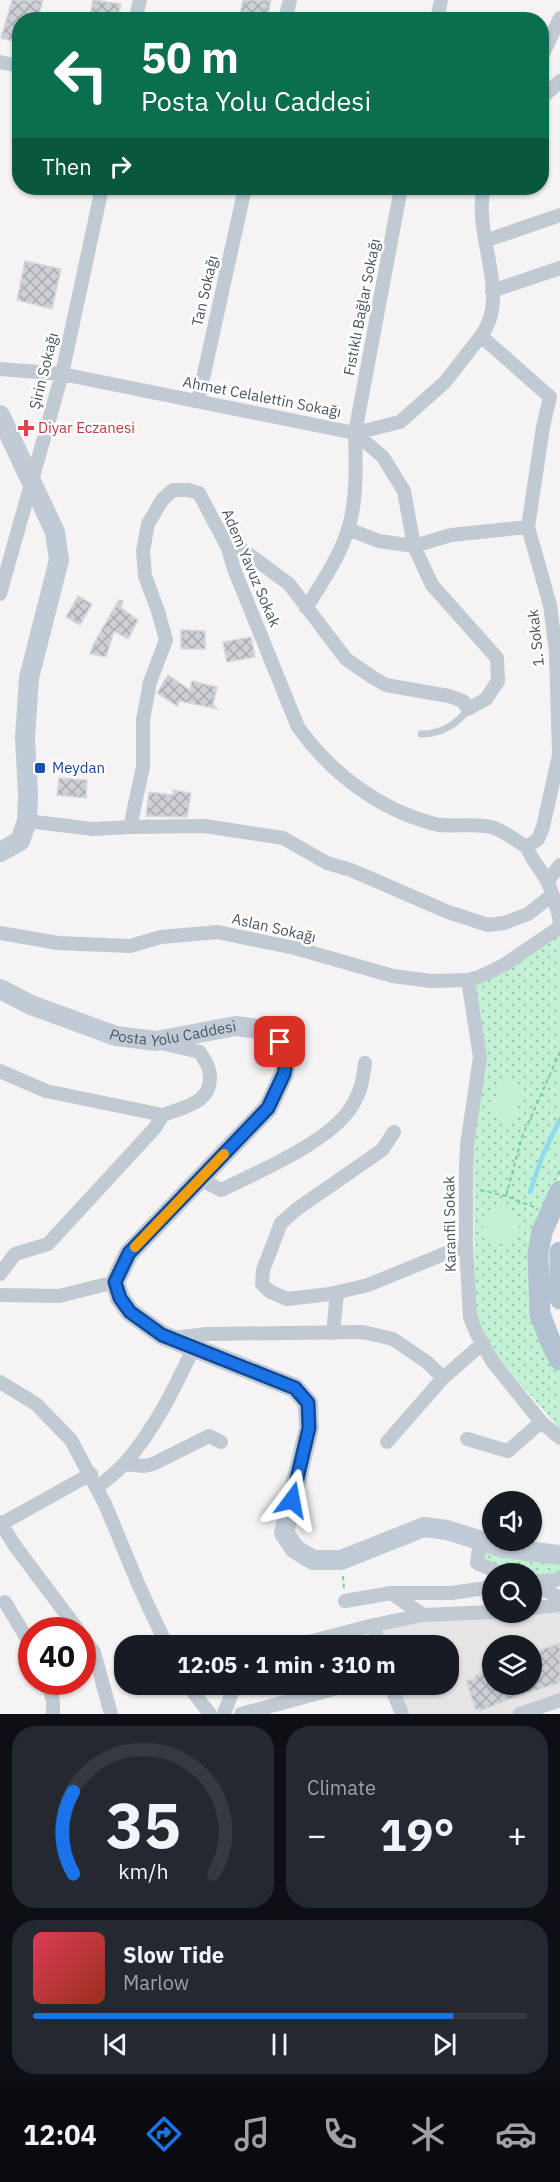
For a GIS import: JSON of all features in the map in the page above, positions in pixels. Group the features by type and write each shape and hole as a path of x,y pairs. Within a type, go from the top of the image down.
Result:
{"main road":[{"path":"560,1191 542,1232 538,1253 540,1314 560,1360"},
{"path":"560,1252 560,1299"}],"street":[{"path":"549,41 560,18"},
{"path":"549,91 560,81"},
{"name":"Şirin Sokağı","path":"0,594 62,374 100,195"},
{"name":"Tan Sokağı","path":"198,401 243,195"},
{"name":"Fıstıklı Bağlar Sokağı","path":"306,608 339,552 348,529 354,502 355,433 400,195"},
{"path":"355,433 400,422 444,382 488,327 492,291 482,226 482,195"},
{"path":"485,241 560,215"},
{"path":"492,291 560,268"},
{"path":"481,336 555,395"},
{"name":"Ahmet Celalettin Sokağı","path":"0,369 62,374 355,433 383,457 404,491 414,546 432,585 497,658 498,681 486,699 468,709"},
{"name":"1. Sokak","path":"527,847 538,839 543,827 559,755 556,652 550,605 528,527 543,427 555,395"},
{"path":"0,415 55,532 59,560 29,678 25,738 27,821 20,841 0,852"},
{"name":"Adem Yavuz Sokak","path":"131,827 143,767 143,720 150,682 166,640 145,576 143,551 148,524 162,500 173,490 188,490 199,493 228,548 234,569 298,727 334,769 365,793 432,824 491,827 527,847"},
{"path":"348,529 379,541 414,546 451,535 528,527"},
{"path":"228,548 240,548 289,584 346,659 372,677 386,685 450,696 463,701 468,709"},
{"path":"27,821 93,829 205,826 283,838 327,863 351,870 448,912 488,925 504,923 528,914 552,895"},
{"path":"468,980 504,965 556,929 560,921 548,881 530,857 527,847"},
{"path":"548,881 560,865"},
{"name":"Aslan Sokağı","path":"0,933 58,943 130,946 161,937 217,932 295,948 393,976 424,981 468,980"},
{"name":"Karanfil Sokak","path":"468,980 480,1057 468,1145 466,1187 466,1245 471,1317 492,1361 541,1422 560,1438"},
{"name":"Posta Yolu Caddesi","path":"0,990 31,1005 116,1036 156,1041 236,1026 259,1029 272,1034 280,1042 287,1058 284,1074 268,1108 129,1253 115,1282"},
{"path":"0,1072 46,1091 163,1115 199,1102 208,1089 209,1069 200,1052 156,1041"},
{"path":"200,1179 221,1190 323,1138 351,1108 362,1086 366,1063"},
{"path":"0,1274 15,1254 48,1244 154,1129 163,1115"},
{"path":"394,1132 382,1150 297,1209 281,1223 263,1270 262,1284 269,1291 287,1299 337,1293 368,1285 466,1245"},
{"path":"0,1295 59,1296 115,1282 120,1298 130,1312 162,1335 295,1388 308,1403 309,1428 284,1533 295,1549 313,1560 341,1560 424,1527 447,1530 504,1548 560,1555"},
{"path":"333,1333 337,1293"},
{"path":"171,1338 207,1334 363,1332 393,1339 428,1362 443,1378"},
{"path":"387,1442 443,1378 482,1344"},
{"path":"97,1488 124,1464 152,1426 178,1381 194,1347"},
{"path":"0,1382 36,1404 71,1440 91,1474 162,1635"},
{"path":"467,1439 508,1451 541,1422"},
{"path":"124,1464 144,1466 153,1464 210,1436 221,1442"},
{"path":"68,1617 15,1546 1,1523 91,1474"},
{"path":"480,1541 477,1563 482,1565"},
{"path":"542,1582 556,1580 560,1577"},
{"path":"345,1600 391,1593 452,1593 482,1588"},
{"path":"542,1589 560,1598"},
{"path":"391,1593 423,1615"},
{"path":"6,1602 18,1623"},
{"path":"542,1607 560,1605"},
{"path":"335,1635 423,1615 482,1612"},
{"path":"374,1625 376,1635"},
{"path":"96,1659 111,1714"},
{"path":"51,1695 53,1714"},
{"path":"195,1695 210,1714"},
{"path":"224,1714 231,1695"},
{"path":"241,1714 311,1695"},
{"path":"394,1695 402,1714"},
{"path":"520,1714 560,1700"}],"lane":[{"path":"421,734 446,729 461,718 468,709"}],"path":[{"path":"506,1196 522,1137 560,1052"},
{"path":"466,1187 506,1196 551,1214"},
{"path":"341,1560 345,1600"}],"shaded area":[{"path":"560,1608 560,1697 511,1714 406,1714 398,1695 459,1695 459,1635 379,1635 377,1627 423,1618 482,1616 482,1623 542,1623 542,1610"}],"green space":[{"path":"560,930 560,1175 546,1208 548,1352 560,1372 560,1429 490,1349 475,1313 473,983"},
{"path":"501,1080 523,1087 512,1122 490,1115"},
{"path":"501,1208 513,1214 519,1226 513,1238 501,1244 489,1238 483,1226 489,1214"},
{"path":"482,1551 502,1551 560,1560 560,1574 542,1576 542,1563 480,1562"}],"building":[{"path":"12,0 43,0 39,12 12,12 12,41 1,38"},
{"path":"93,0 121,4 119,12 91,12"},
{"path":"243,0 271,0 269,12 241,12"},
{"path":"25,261 61,269 52,309 17,300"},
{"path":"78,596 92,604 80,625 66,617"},
{"path":"119,600 123,601 121,608 138,620 128,639 114,631 106,657 90,654 94,643"},
{"path":"181,630 205,631 205,649 181,649"},
{"path":"251,637 255,657 227,662 223,642"},
{"path":"168,675 190,690 192,681 217,687 213,705 217,709 180,701 177,706 157,693"},
{"path":"59,778 87,780 86,798 57,795"},
{"path":"173,790 191,793 187,817 146,816 149,792 173,795"},
{"path":"560,1643 560,1683 542,1688 542,1649"},
{"path":"482,1673 482,1695 520,1695 480,1711 476,1710 466,1681 476,1678 475,1675"}],"waterway":[{"path":"530,1192 542,1157 560,1119"}],"slow traffic":[{"path":"135,1247 224,1154"}],"place":[{"name":"Diyar Eczanesi","path":"26,428"},
{"name":"Meydan","path":"40,768"}],"route":[{"path":"280,1042 287,1058 284,1074 268,1108 129,1253 115,1282 120,1298 130,1312 162,1335 295,1388 308,1403 309,1428 292,1500"}]}
